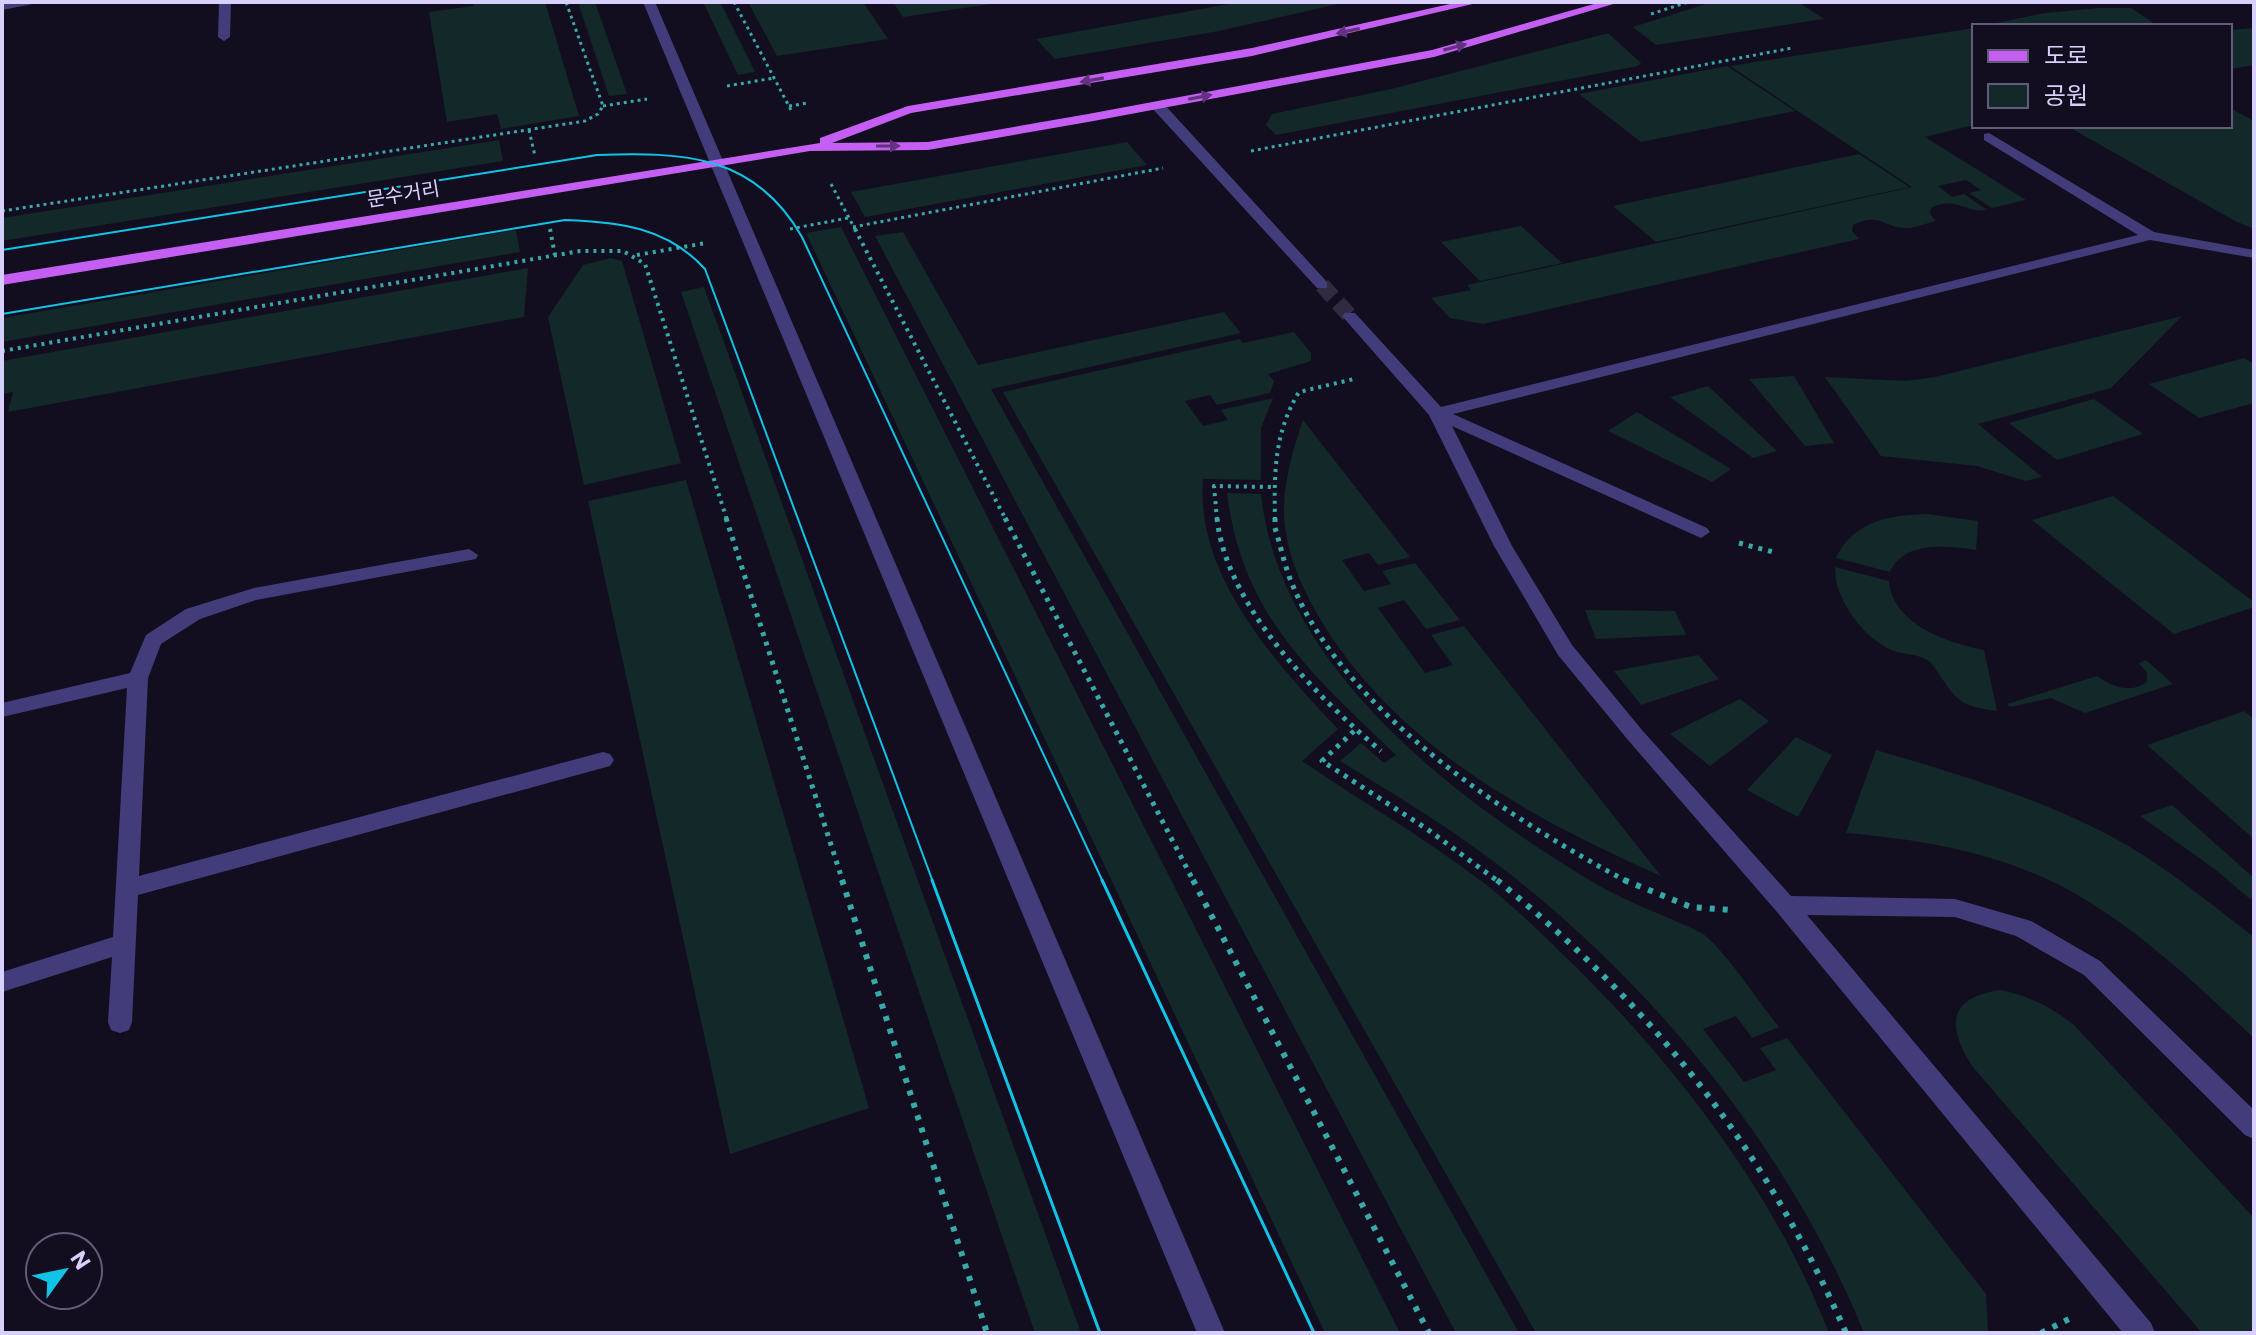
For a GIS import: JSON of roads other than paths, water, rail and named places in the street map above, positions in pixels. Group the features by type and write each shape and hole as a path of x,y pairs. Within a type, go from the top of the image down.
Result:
{"main road":[{"path":"810,147 908,110 1252,52 1475,2"},
{"path":"810,147 928,146 1157,105 1434,53 1614,2"},
{"name":"문수거리","path":"2,280 810,147"}],"street":[{"path":"2,7 37,2"},
{"path":"224,37 225,2"},
{"path":"649,2 1211,1333"},
{"path":"1157,105 1322,285"},
{"path":"1989,137 2150,236 2254,254"},
{"path":"1437,413 2150,236"},
{"path":"1350,316 1437,413 1503,546 1565,650 1635,735 1785,905 2141,1333"},
{"path":"1437,413 1701,532"},
{"path":"120,1022 138,678 153,640 193,614 254,594 469,555"},
{"path":"2,710 138,678"},
{"path":"129,888 603,760"},
{"path":"1785,905 1955,908 2023,928 2092,968 2254,1127"},
{"path":"2,982 125,943"}],"tunnel":[{"path":"1322,285 1350,316"}],"tram line":[{"path":"2,250 597,155 687,158 739,174 762,189 783,210 802,237 1103,882"},
{"path":"2,314 565,220 623,225 675,244 705,269 933,882"},
{"path":"932,880 1100,1333"},
{"path":"1102,880 1314,1333"}]}
